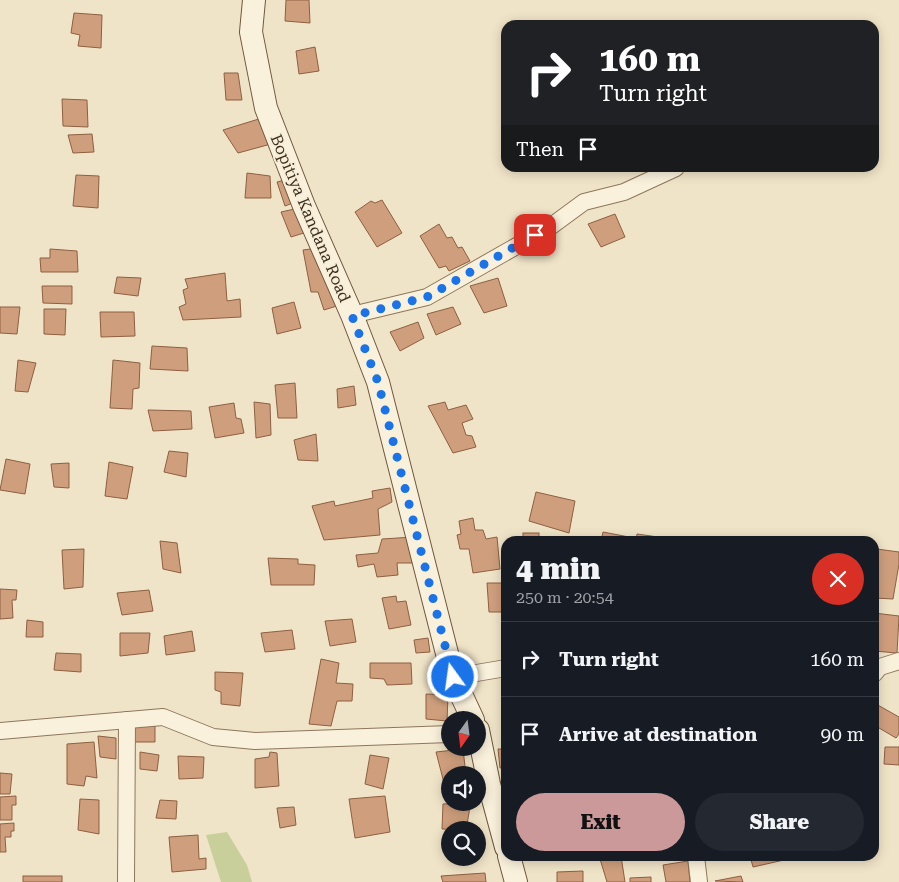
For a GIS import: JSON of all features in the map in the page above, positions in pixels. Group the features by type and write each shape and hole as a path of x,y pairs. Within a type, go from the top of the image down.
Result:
{"main road":[{"name":"Bopitiya Kandana Road","path":"254,0 251,32 266,108 304,206 352,316 378,382 453,677 469,711"},
{"name":"Bopitiya Kandana Road","path":"483,756 501,828"},
{"path":"510,861 516,882"}],"street":[{"path":"352,316 427,297 550,226 584,202 624,192 667,172"},
{"path":"879,668 899,661"},
{"path":"453,677 501,669"},
{"path":"0,730 163,717 213,737 255,741 441,734"},
{"path":"126,882 127,720"},
{"path":"697,861 699,882"}],"green space":[{"path":"227,832 247,865 252,882 221,882 206,835"}],"building":[{"path":"286,0 309,0 310,23 285,21"},
{"path":"74,13 102,15 101,48 78,46 80,35 71,33"},
{"path":"315,47 319,71 299,74 296,51"},
{"path":"224,73 238,73 242,100 226,100"},
{"path":"62,99 87,100 88,127 63,126"},
{"path":"262,118 271,144 238,153 223,130"},
{"path":"92,134 94,152 73,153 68,135"},
{"path":"247,173 270,176 271,198 245,198"},
{"path":"76,175 99,176 98,208 73,206"},
{"path":"289,179 298,201 285,206 277,182"},
{"path":"382,200 402,233 377,247 355,212 371,201 375,203"},
{"path":"299,208 307,232 291,237 281,212"},
{"path":"615,214 625,237 601,247 588,224"},
{"path":"439,224 447,238 452,237 458,248 462,247 470,261 449,271 446,266 439,268 420,236"},
{"path":"318,248 343,304 324,310 318,292 311,292 303,250"},
{"path":"50,249 77,251 78,272 41,272 40,258 50,258"},
{"path":"225,273 227,301 240,299 241,317 183,320 179,307 186,304 183,290 188,288 185,279"},
{"path":"117,277 141,278 138,296 114,293"},
{"path":"498,278 507,306 484,313 470,286"},
{"path":"42,286 72,286 72,304 43,303"},
{"path":"294,302 301,328 277,334 272,308"},
{"path":"0,307 20,307 17,334 0,333"},
{"path":"453,307 461,324 436,335 427,314"},
{"path":"44,309 66,309 65,335 44,334"},
{"path":"100,312 134,312 135,336 101,337"},
{"path":"418,322 424,338 400,351 390,332"},
{"path":"152,346 187,348 188,371 150,369"},
{"path":"18,360 36,363 28,392 15,391"},
{"path":"113,360 140,363 139,388 133,389 132,409 110,408"},
{"path":"295,383 297,418 278,418 275,385"},
{"path":"354,386 356,405 338,408 337,389"},
{"path":"254,402 270,404 271,435 256,438"},
{"path":"445,402 448,410 466,405 473,419 462,423 466,435 472,436 476,447 453,453 428,406"},
{"path":"234,403 236,418 241,419 244,433 215,438 209,407"},
{"path":"148,410 191,411 192,429 153,431"},
{"path":"316,434 318,461 298,460 294,440"},
{"path":"169,451 188,453 186,477 164,472"},
{"path":"6,459 30,464 25,494 0,490"},
{"path":"109,462 133,467 127,499 105,496"},
{"path":"69,463 69,488 54,487 51,464"},
{"path":"390,488 392,502 378,509 380,535 324,540 312,506 334,501 335,506 373,498 372,491"},
{"path":"536,492 575,501 569,533 529,521"},
{"path":"473,518 475,530 483,530 486,539 497,537 500,569 473,573 469,549 460,549 457,535 461,534 459,521"},
{"path":"603,532 624,536 602,536"},
{"path":"523,533 539,533 539,536 523,536"},
{"path":"413,537 415,563 397,563 398,575 377,577 374,564 358,567 356,555 378,553 382,539"},
{"path":"160,541 177,543 181,573 163,569"},
{"path":"84,549 83,587 64,589 62,550"},
{"path":"879,549 899,552 899,564 893,599 879,598"},
{"path":"268,558 298,559 298,564 315,565 314,585 271,585"},
{"path":"487,583 501,583 501,612 489,612"},
{"path":"0,589 17,590 16,600 12,600 13,618 0,619"},
{"path":"149,590 153,611 122,615 117,593"},
{"path":"396,596 397,602 406,601 411,625 389,629 382,598"},
{"path":"879,614 899,616 897,653 879,651"},
{"path":"352,619 356,642 330,646 325,621"},
{"path":"27,620 43,622 43,637 26,637"},
{"path":"292,630 295,649 265,652 261,633"},
{"path":"192,631 195,651 166,655 164,636"},
{"path":"120,633 150,633 148,653 120,656"},
{"path":"428,638 430,652 416,653 414,640"},
{"path":"56,653 81,654 81,672 54,670"},
{"path":"321,659 339,663 336,683 353,684 352,701 337,701 331,726 309,724"},
{"path":"370,663 411,663 412,684 387,685 384,679 370,678"},
{"path":"215,672 243,673 240,706 221,704 221,692 215,690"},
{"path":"426,694 448,695 447,711 441,711 441,720 426,719"},
{"path":"879,706 899,717 899,734 896,738 879,728"},
{"path":"155,726 155,742 132,742 130,727"},
{"path":"98,736 116,738 116,759 100,757"},
{"path":"94,742 97,778 86,776 84,786 67,784 67,744"},
{"path":"885,747 899,747 899,765 884,764"},
{"path":"498,749 501,749 501,768 500,768"},
{"path":"441,751 441,756 464,756 465,766 441,766 441,771 436,752"},
{"path":"140,752 159,755 157,771 140,769"},
{"path":"270,752 277,753 279,786 255,788 255,759 269,757"},
{"path":"370,755 389,758 383,789 365,784"},
{"path":"178,756 204,757 203,778 179,779"},
{"path":"0,773 12,774 10,794 0,794"},
{"path":"16,796 16,805 12,805 12,820 0,820 0,797"},
{"path":"385,796 390,832 355,838 349,799"},
{"path":"80,799 99,800 99,834 78,830"},
{"path":"160,800 177,801 176,819 156,818"},
{"path":"294,807 296,825 280,828 277,808"},
{"path":"443,811 469,811 468,821 442,821"},
{"path":"14,823 14,831 11,831 11,837 5,837 6,852 0,852 0,824"},
{"path":"198,835 199,859 206,858 206,869 172,872 169,837"},
{"path":"601,861 622,861 625,882 607,882"},
{"path":"688,861 690,882 666,882 663,865"},
{"path":"751,861 780,861 753,867"},
{"path":"583,871 583,882 557,882 557,872"},
{"path":"485,873 486,882 443,882 441,876"},
{"path":"23,876 62,876 62,882 23,882"},
{"path":"741,876 743,882 715,881"},
{"path":"651,877 651,882 630,882 630,878"}],"route":[{"path":"453,677 378,382 352,316 427,297 535,235"}]}
